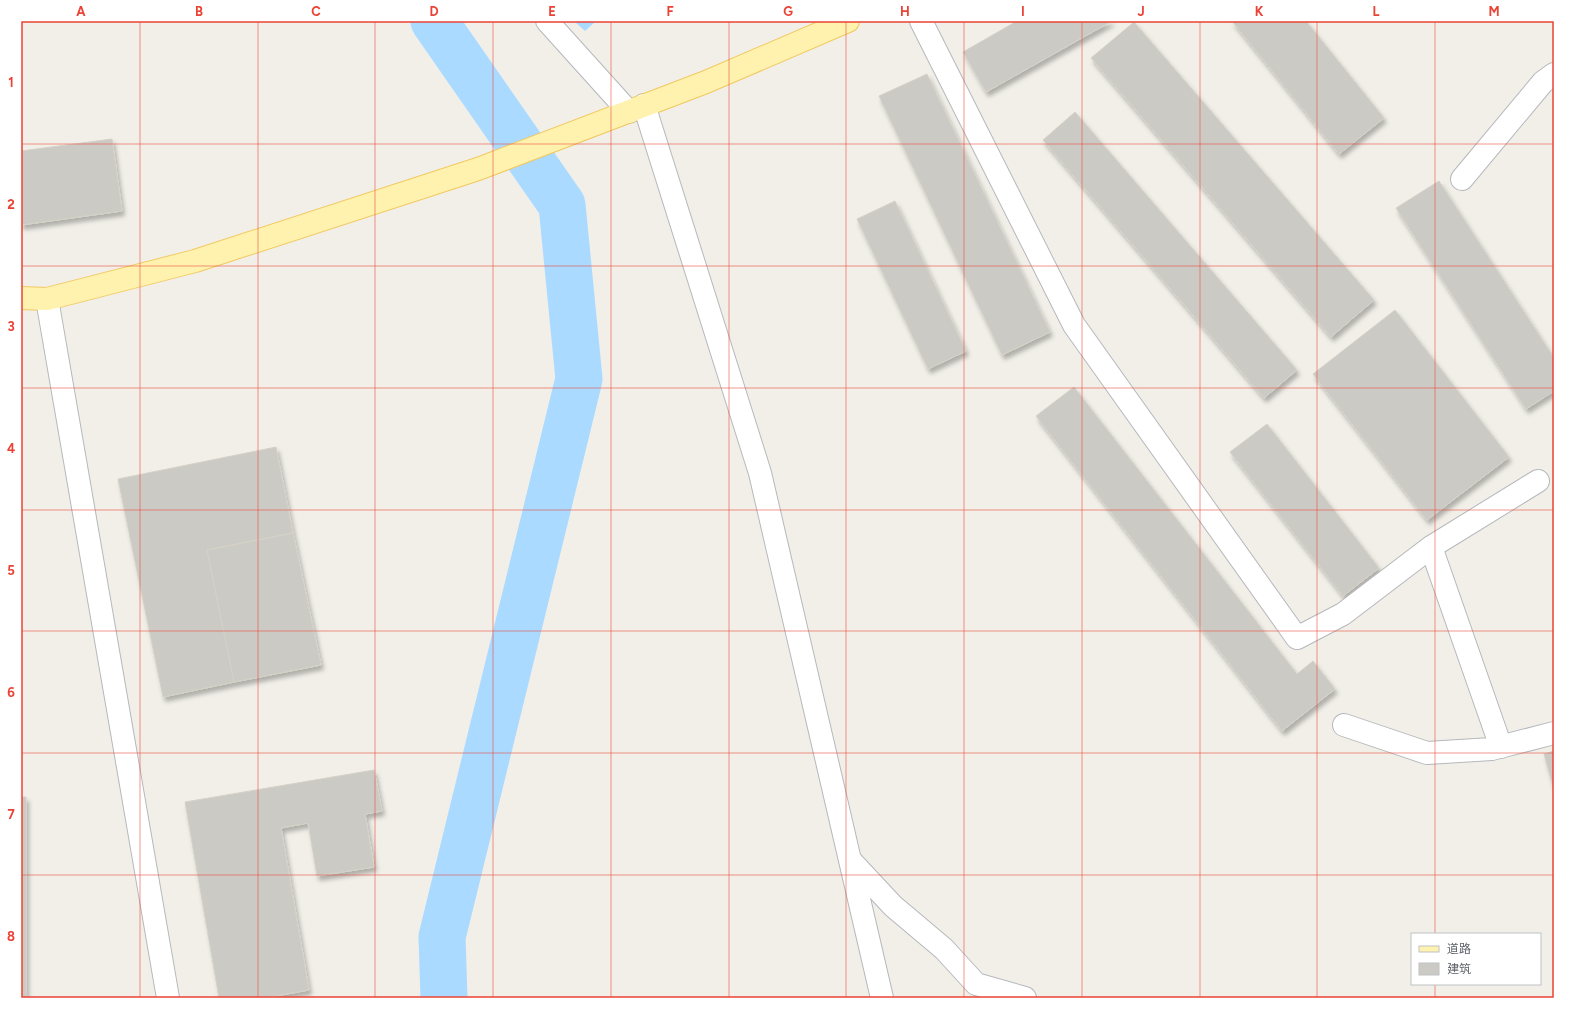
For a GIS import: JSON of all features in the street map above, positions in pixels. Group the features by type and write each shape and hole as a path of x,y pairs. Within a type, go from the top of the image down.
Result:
{"main road":[{"path":"21,298 47,299 195,261 478,169 706,82 848,21"}],"street":[{"path":"547,21 636,108 760,473 882,998"},
{"path":"921,21 1074,325 1296,638 1343,614 1431,546 1538,481"},
{"path":"1462,179 1544,82 1554,74"},
{"path":"47,299 168,998"},
{"path":"1431,546 1501,747"},
{"path":"1344,725 1427,753 1492,749 1554,733"},
{"path":"850,860 893,906 944,949 976,984 1025,998"}],"water":[{"path":"574,21 596,21 585,31"}],"building":[{"path":"1017,21 1112,21 986,92 963,52"},
{"path":"1232,21 1306,21 1384,118 1339,154"},
{"path":"1134,22 1374,300 1331,337 1091,58"},
{"path":"927,74 1050,332 1002,355 879,96"},
{"path":"1075,112 1297,370 1264,398 1043,140"},
{"path":"112,139 122,211 21,225 21,151"},
{"path":"1439,181 1554,358 1554,391 1526,409 1396,208"},
{"path":"895,201 966,351 928,369 857,219"},
{"path":"1395,310 1509,457 1427,520 1313,374"},
{"path":"1074,387 1297,674 1313,661 1335,689 1282,731 1036,416"},
{"path":"1267,424 1379,568 1343,596 1230,452"},
{"path":"276,447 293,533 207,550 234,682 163,697 118,479"},
{"path":"293,533 321,665 234,682 207,550"},
{"path":"1554,751 1554,790 1544,754"},
{"path":"374,770 382,811 365,814 374,867 317,876 308,823 281,828 309,990 264,998 219,998 185,802"},
{"path":"21,797 26,797 26,998 21,998"}],"waterway":[{"path":"434,21 562,205 579,379 442,937 444,998"}]}
